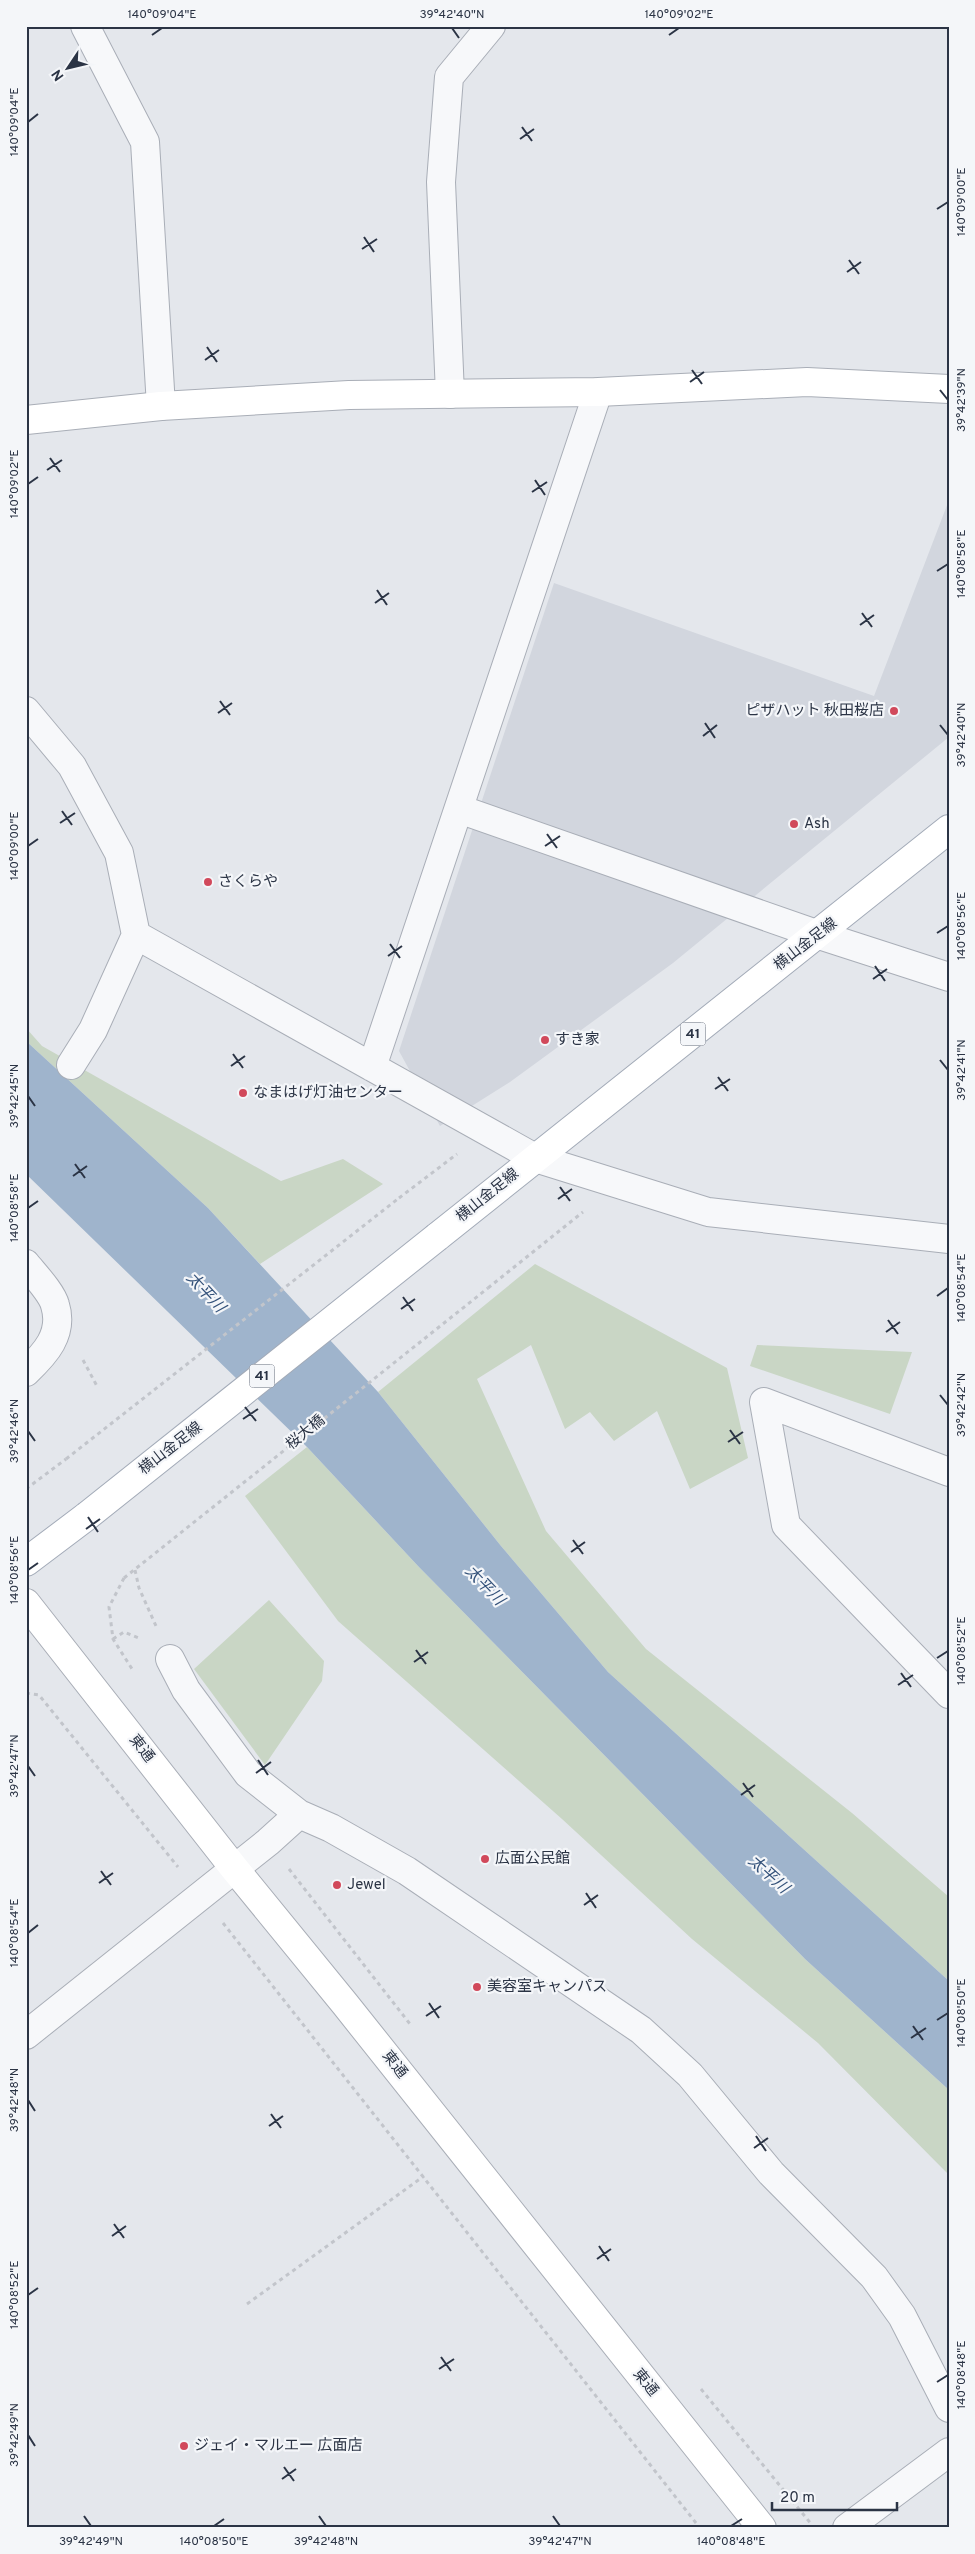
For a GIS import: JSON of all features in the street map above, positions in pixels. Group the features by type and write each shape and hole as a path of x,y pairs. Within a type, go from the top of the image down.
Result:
{"street":[{"path":"86,26 145,142 161,406"},
{"path":"450,394 441,182 449,78 491,26"},
{"path":"26,420 161,406 349,395 598,392 807,382 949,389"},
{"path":"372,1067 598,392"},
{"path":"26,711 72,766 119,853 136,935 93,1030 71,1065"},
{"path":"459,809 819,935 949,978"},
{"name":"横山金足線","path":"26,1562 87,1516 535,1158 819,935 949,829"},
{"path":"136,935 535,1158 708,1212 949,1239"},
{"path":"26,1264 55,1304 57,1329 48,1351 26,1372"},
{"path":"949,1472 764,1402 786,1525 949,1694"},
{"name":"東通","path":"26,1603 234,1868 345,2004 751,2523"},
{"path":"170,1659 186,1690 248,1774 299,1814 331,1828 407,1871 641,2030 690,2075 771,2173 874,2277 902,2316 949,2408"},
{"path":"26,2035 268,1842 299,1814"},
{"path":"847,2528 949,2452"}],"path":[{"path":"26,1489 487,1131"},
{"name":"桜大橋","path":"140,1678 113,1639 109,1607 124,1578 618,1184"},
{"path":"135,1570 139,1588 170,1659"},
{"path":"26,1693 39,1695 201,1895 700,2528"},
{"path":"268,1842 412,2026"},
{"path":"247,2304 424,2176"},
{"path":"695,2382 814,2528"}],"shaded area":[{"path":"949,500 949,737 673,963 510,1082 440,1126 399,1051 554,583 874,696"}],"green space":[{"path":"26,1028 42,1046 281,1181 343,1159 383,1184 260,1264 208,1208 26,1041"},
{"path":"535,1264 727,1368 748,1458 690,1489 657,1411 614,1441 590,1412 565,1429 531,1345 477,1379 546,1531 646,1649 852,1813 949,1897 949,1981 608,1672 501,1546 378,1392"},
{"path":"757,1345 912,1352 890,1414 750,1366"},
{"path":"307,1447 418,1566 805,1959 949,2090 949,2175 818,2043 692,1939 562,1819 338,1621 245,1496"},
{"path":"269,1600 324,1661 322,1681 265,1765 194,1669"}],"water":[{"name":"太平川","path":"26,1041 208,1208 378,1392 501,1546 608,1672 949,1981 949,2090 805,1959 418,1566 307,1447 26,1174"}],"place":[{"name":"ピザハット 秋田桜店","path":"894,711"},
{"name":"Ash","path":"794,824"},
{"name":"さくらや","path":"208,882"},
{"name":"すき家","path":"545,1040"},
{"name":"なまはげ灯油センター","path":"243,1093"},
{"name":"広面公民館","path":"485,1859"},
{"name":"Jewel","path":"337,1885"},
{"name":"美容室キャンパス","path":"477,1987"},
{"name":"ジェイ・マルエー 広面店","path":"184,2446"}]}
